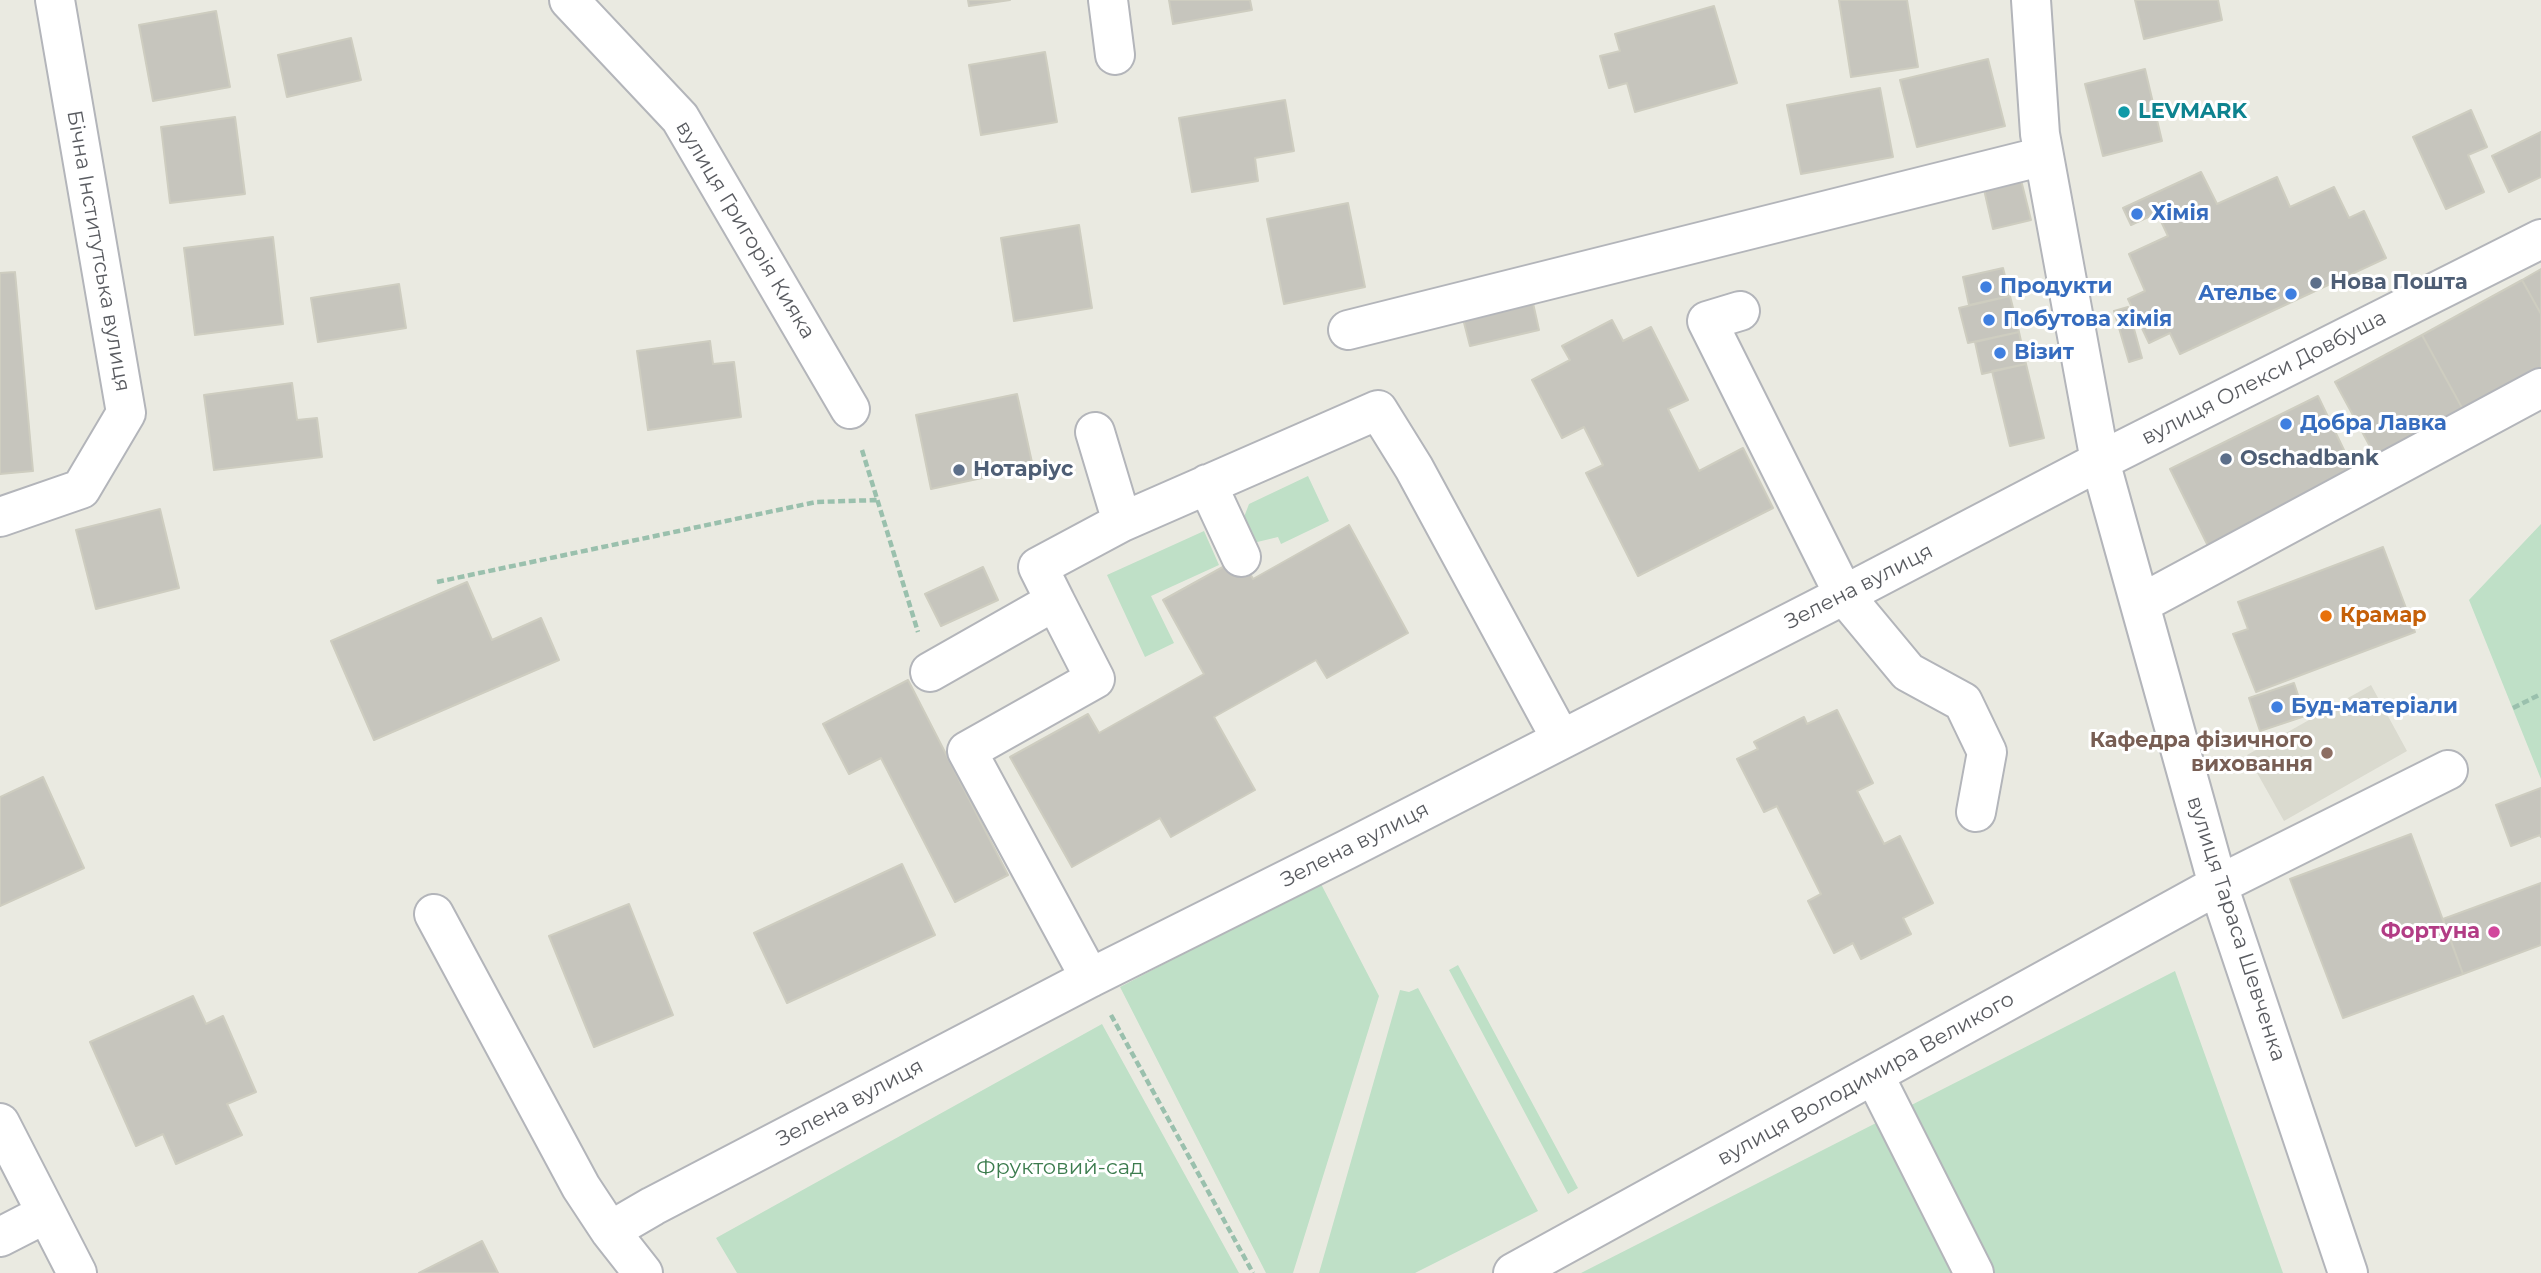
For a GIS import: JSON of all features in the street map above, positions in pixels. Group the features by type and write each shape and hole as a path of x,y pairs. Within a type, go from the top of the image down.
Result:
{"street":[{"name":"Бічна Інститутська вулиця","path":"0,517 81,489 126,412 55,0"},
{"name":"вулиця Григорія Кияка","path":"569,0 680,118 850,409"},
{"path":"1108,0 1115,55"},
{"name":"вулиця Тараса Шевченка","path":"2031,0 2040,135 2100,461 2218,885 2348,1273"},
{"path":"1348,330 2044,156"},
{"name":"вулиця Олекси Довбуша","path":"2100,461 2541,239"},
{"path":"1740,311 1707,321 1844,595 1909,672 1963,702 1987,752 1976,813"},
{"path":"2140,604 2541,388"},
{"path":"1090,978 967,751 1095,679 1038,567 1122,522 1378,410 1415,468 1561,739"},
{"path":"1095,432 1122,522"},
{"name":"Зелена вулиця","path":"610,1231 1090,978 1346,850 2100,461"},
{"path":"1207,484 1241,557"},
{"path":"930,672 1055,600"},
{"name":"вулиця Володимира Великого","path":"1513,1273 2218,885 2448,770"},
{"path":"434,914 582,1187 610,1231 643,1273"},
{"path":"1874,1075 1974,1273"},
{"path":"0,1123 77,1273"},
{"path":"0,1237 45,1214"}],"path":[{"path":"850,409 930,672"},
{"path":"436,582 816,502 878,500"},
{"path":"2513,708 2541,694"},
{"path":"1090,978 1253,1273"}],"shaded area":[{"name":"Кафедра фізичного виховання","path":"2371,685 2407,751 2284,821 2247,755"}],"green space":[{"path":"1308,476 1329,521 1281,544 1278,537 1249,544 1241,525 1249,504"},
{"path":"2541,524 2541,779 2469,600"},
{"path":"1204,531 1219,565 1151,596 1174,643 1145,657 1107,575"},
{"path":"1321,884 1379,996 1293,1273 1266,1273 1120,987"},
{"path":"1458,965 1578,1188 1568,1194 1449,970"},
{"path":"2175,971 2283,1273 1581,1273"},
{"path":"1418,988 1538,1211 1415,1273 1319,1273 1400,990 1409,992"},
{"name":"Фруктовий-сад","path":"1102,1024 1239,1273 737,1273 716,1238"}],"building":[{"path":"968,0 1010,0 969,6"},
{"path":"1169,0 1250,0 1252,10 1173,24"},
{"path":"1839,0 1907,0 1918,67 1851,77"},
{"path":"2135,0 2218,0 2222,20 2144,39"},
{"path":"1714,6 1737,83 1635,112 1627,83 1609,88 1600,56 1620,51 1615,34"},
{"path":"216,11 230,87 153,101 139,25"},
{"path":"351,38 361,80 287,97 278,55"},
{"path":"1045,52 1057,122 981,135 969,65"},
{"path":"1988,59 2005,126 1917,147 1900,80"},
{"name":"LEVMARK","path":"2145,69 2162,141 2103,156 2085,84"},
{"path":"1880,88 1893,157 1801,174 1787,105"},
{"path":"1285,100 1294,151 1255,158 1258,181 1192,192 1179,118"},
{"path":"2471,110 2487,147 2468,155 2484,192 2446,209 2413,137"},
{"path":"235,117 245,194 170,203 161,127"},
{"path":"2541,132 2541,177 2509,192 2492,156"},
{"path":"2201,172 2217,204 2277,177 2290,207 2334,187 2349,218 2364,211 2386,258 2180,354 2170,333 2149,343 2128,299 2145,291 2129,254 2168,236 2157,213 2131,225 2123,208"},
{"path":"2020,176 2031,220 1993,229 1983,185"},
{"path":"1348,203 1365,287 1284,304 1267,219"},
{"path":"1079,225 1092,308 1014,321 1001,238"},
{"path":"273,237 283,324 195,335 184,248"},
{"name":"Продукти","path":"2003,268 2010,296 1969,305 1963,277"},
{"path":"2541,269 2541,314 2522,280"},
{"path":"15,272 33,471 0,474 0,273"},
{"path":"2522,280 2541,314 2541,374 2466,415 2422,335"},
{"path":"399,284 406,328 318,342 311,298"},
{"path":"1531,294 1539,330 1470,346 1461,311"},
{"name":"Побутова хімія","path":"2010,296 2019,332 1968,343 1959,308"},
{"path":"2128,307 2142,358 2129,362 2114,311"},
{"path":"1612,320 1623,341 1651,327 1688,400 1668,409 1699,471 1743,448 1773,508 1638,576 1586,473 1603,465 1584,427 1562,438 1532,380 1570,360 1562,346"},
{"name":"Візит","path":"2019,332 2026,364 1982,374 1975,342"},
{"path":"2422,335 2466,415 2379,463 2335,382"},
{"path":"710,341 713,364 734,362 741,417 648,430 637,351"},
{"path":"2026,364 2044,438 2010,446 1992,371"},
{"path":"292,383 297,420 317,418 322,457 214,470 204,395"},
{"path":"1017,394 1033,467 931,489 916,415"},
{"path":"2318,396 2356,475 2209,548 2170,469"},
{"path":"160,509 179,588 96,609 76,530"},
{"path":"1349,525 1408,633 1327,678 1316,660 1214,717 1255,790 1171,837 1160,818 1072,867 1010,757 1088,714 1099,733 1204,674 1163,600 1241,557 1253,579"},
{"name":"Крамар","path":"2383,547 2415,632 2256,692 2233,634 2248,629 2238,602"},
{"path":"983,567 998,600 941,626 925,594"},
{"path":"467,582 492,640 541,618 559,660 374,740 331,641"},
{"path":"908,680 1008,875 955,902 881,758 849,774 823,724"},
{"name":"Буд-матеріали","path":"2294,683 2305,716 2260,731 2249,698"},
{"path":"1837,710 1873,783 1857,791 1884,844 1900,836 1933,903 1903,918 1911,934 1861,959 1853,943 1834,953 1808,901 1821,894 1777,806 1764,812 1737,759 1758,749 1754,742 1804,717 1807,724"},
{"path":"43,777 84,868 0,906 0,797"},
{"path":"2541,788 2541,837 2540,835 2511,846 2496,805"},
{"name":"Фортуна","path":"2411,834 2463,974 2343,1018 2290,879"},
{"path":"902,864 935,935 787,1003 754,933"},
{"name":"Фортуна","path":"2541,883 2541,945 2463,974 2443,919"},
{"path":"629,904 673,1015 594,1047 549,936"},
{"path":"193,996 206,1024 223,1016 256,1092 227,1104 242,1135 176,1164 163,1134 136,1146 90,1042"},
{"path":"482,1241 498,1273 419,1273"}],"place":[{"name":"LEVMARK","path":"2124,112"},
{"name":"Хімія","path":"2137,214"},
{"name":"Нова Пошта","path":"2316,283"},
{"name":"Продукти","path":"1986,287"},
{"name":"Ательє","path":"2291,294"},
{"name":"Побутова хімія","path":"1989,320"},
{"name":"Візит","path":"2000,353"},
{"name":"Добра Лавка","path":"2286,424"},
{"name":"Oschadbank","path":"2226,459"},
{"name":"Нотаріус","path":"959,470"},
{"name":"Крамар","path":"2326,616"},
{"name":"Буд-матеріали","path":"2277,707"},
{"name":"Кафедра фізичного виховання","path":"2327,753"},
{"name":"Фортуна","path":"2494,932"}]}
